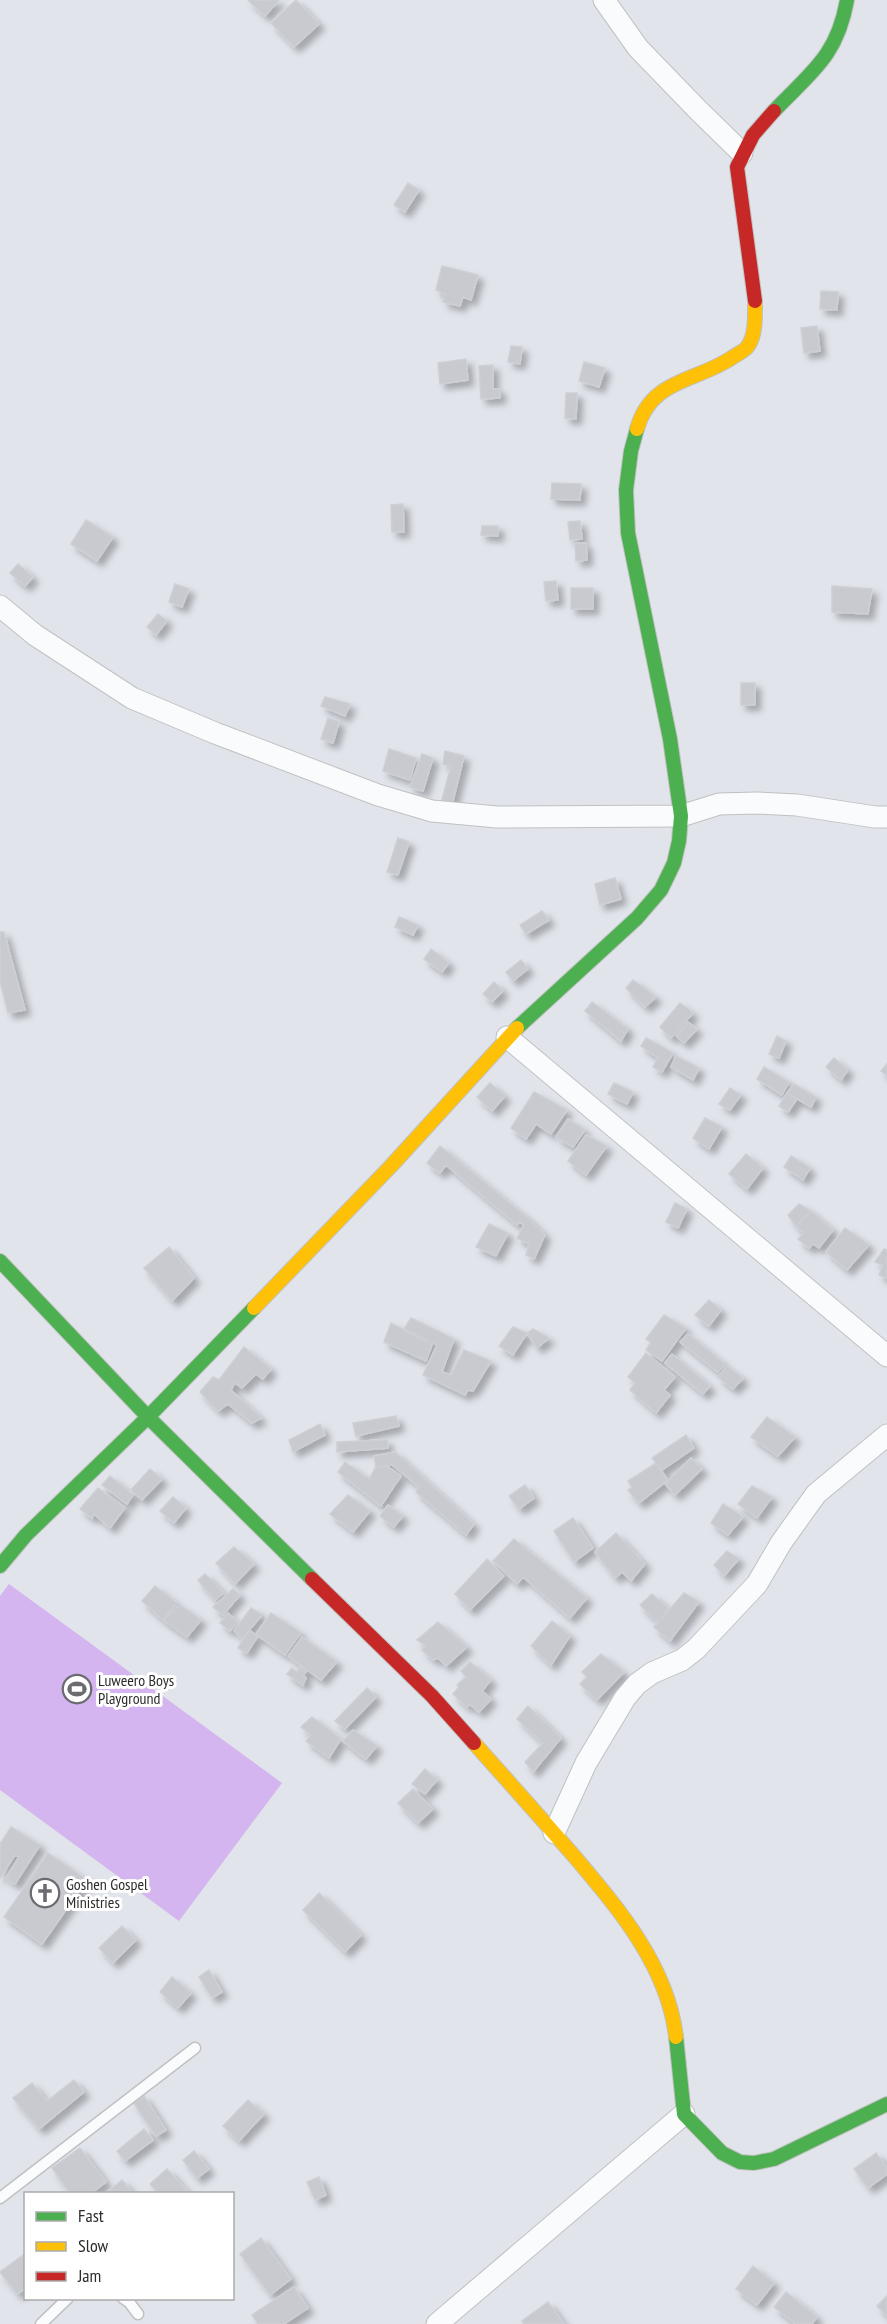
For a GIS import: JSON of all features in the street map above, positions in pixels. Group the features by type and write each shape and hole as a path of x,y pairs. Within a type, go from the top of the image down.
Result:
{"street":[{"path":"604,0 638,48 742,153"},
{"path":"0,1566 26,1534 148,1417 390,1166 507,1037 637,918 661,890 674,863 681,816 670,739 628,533 626,490 631,451 639,422 648,404 668,386 729,360 748,346 754,327 755,301 737,167 742,153 756,134 828,55 842,27 847,0"},
{"path":"0,606 35,635 132,698 215,733 378,795 432,811 497,817 681,816 719,804 757,803 797,805 875,818 887,817"},
{"path":"507,1037 887,1356"},
{"path":"0,1261 148,1417 432,1696 616,1906 648,1955 663,1989 675,2030 684,2114 722,2153 740,2162 754,2163 774,2159 887,2104"},
{"path":"554,1833 586,1763 625,1698 637,1684 652,1673 682,1660 696,1649 757,1584 781,1543 816,1494 887,1435"},
{"path":"437,2324 684,2114"}],"lane":[{"path":"0,2198 195,2048"},
{"path":"41,2324 66,2300"},
{"path":"126,2300 138,2314"}],"shaded area":[{"name":"Luweero Boys Playground","path":"9,1584 282,1783 179,1921 0,1790 0,1596"}],"building":[{"path":"248,0 279,0 265,16"},
{"path":"296,0 319,24 294,47 271,23"},
{"path":"408,183 419,190 405,212 394,205"},
{"path":"442,266 478,275 471,300 463,297 460,306 443,302 445,294 436,290"},
{"path":"821,291 838,292 837,310 820,309"},
{"path":"817,326 820,351 804,353 801,328"},
{"path":"511,346 522,347 520,364 508,362"},
{"path":"466,359 468,380 440,384 438,363"},
{"path":"584,362 605,368 599,387 579,381"},
{"path":"493,365 493,389 500,389 500,398 481,399 479,366"},
{"path":"566,393 577,393 576,419 565,418"},
{"path":"552,483 581,484 580,500 551,499"},
{"path":"403,504 404,532 392,532 391,505"},
{"path":"86,520 113,537 97,561 71,544"},
{"path":"580,521 582,539 570,540 568,522"},
{"path":"482,526 498,526 498,536 481,535"},
{"path":"575,543 586,543 587,560 576,561"},
{"path":"18,564 33,577 25,586 10,573"},
{"path":"556,581 558,600 546,601 544,582"},
{"path":"175,584 189,589 182,607 169,602"},
{"path":"832,586 872,589 868,614 832,612"},
{"path":"571,588 593,588 593,609 571,609"},
{"path":"158,614 167,621 156,635 147,627"},
{"path":"741,683 755,683 755,705 741,705"},
{"path":"325,697 350,704 345,716 321,706"},
{"path":"328,718 339,722 333,743 321,739"},
{"path":"389,749 416,758 410,780 383,771"},
{"path":"445,751 464,756 452,805 441,803 451,766 443,764"},
{"path":"422,754 433,758 423,791 410,787"},
{"path":"398,838 409,842 398,875 387,872"},
{"path":"615,878 621,899 600,905 595,884"},
{"path":"542,911 549,920 526,934 520,925"},
{"path":"399,917 418,925 413,935 395,927"},
{"path":"0,932 4,932 25,1010 8,1013 0,981"},
{"path":"431,949 449,963 442,972 424,959"},
{"path":"521,960 528,969 513,981 506,972"},
{"path":"633,980 656,997 645,1007 626,988"},
{"path":"494,982 503,991 492,1002 483,994"},
{"path":"592,1002 628,1029 621,1041 585,1011"},
{"path":"680,1003 693,1013 671,1038 660,1027"},
{"path":"688,1022 697,1029 684,1043 676,1036"},
{"path":"777,1036 786,1041 779,1058 769,1054"},
{"path":"646,1038 673,1053 662,1072 653,1067 658,1058 641,1046"},
{"path":"676,1056 699,1068 693,1080 671,1067"},
{"path":"834,1058 848,1070 841,1080 826,1067"},
{"path":"887,1064 887,1076 881,1071"},
{"path":"764,1067 789,1082 782,1095 757,1079"},
{"path":"490,1083 505,1096 492,1111 477,1097"},
{"path":"614,1083 633,1092 627,1104 608,1094"},
{"path":"794,1084 816,1097 811,1107 787,1093"},
{"path":"730,1088 741,1095 730,1110 719,1104"},
{"path":"534,1092 567,1110 551,1134 536,1124 526,1139 511,1128"},
{"path":"787,1093 797,1099 788,1112 779,1106"},
{"path":"705,1118 722,1127 709,1149 693,1138"},
{"path":"568,1119 585,1130 573,1147 556,1137"},
{"path":"586,1135 607,1146 586,1175 568,1161"},
{"path":"440,1146 529,1219 545,1235 534,1259 526,1255 529,1244 517,1238 524,1225 519,1222 517,1225 446,1165 440,1173 427,1163"},
{"path":"746,1154 763,1168 747,1189 729,1174"},
{"path":"791,1156 810,1168 803,1180 784,1167"},
{"path":"675,1203 687,1209 678,1228 666,1222"},
{"path":"799,1204 811,1211 796,1226 788,1215"},
{"path":"811,1211 833,1230 819,1248 813,1244 809,1248 798,1239 804,1233 796,1226"},
{"path":"489,1224 508,1233 496,1256 476,1247"},
{"path":"845,1228 869,1245 847,1270 826,1252"},
{"path":"169,1247 194,1278 172,1301 144,1268"},
{"path":"884,1249 887,1250 887,1278 879,1275 883,1265 875,1262"},
{"path":"709,1300 721,1310 709,1326 695,1315"},
{"path":"664,1315 686,1328 662,1361 646,1350 651,1342 646,1339"},
{"path":"411,1318 454,1339 442,1372 451,1375 464,1350 491,1361 473,1391 468,1390 465,1395 423,1375 437,1345 404,1329"},
{"path":"391,1323 432,1345 426,1361 384,1342"},
{"path":"513,1327 527,1333 513,1355 499,1346"},
{"path":"533,1329 549,1338 537,1348 527,1333"},
{"path":"688,1334 725,1364 718,1372 680,1342"},
{"path":"244,1347 271,1369 263,1379 256,1374 242,1388 235,1383 231,1390 261,1418 252,1423 228,1404 218,1411 200,1392 213,1377 219,1380"},
{"path":"646,1353 675,1377 664,1390 670,1395 656,1413 630,1390 635,1383 628,1377"},
{"path":"672,1354 710,1386 703,1394 665,1363"},
{"path":"727,1366 743,1378 733,1389 718,1377"},
{"path":"396,1416 399,1426 356,1436 353,1423"},
{"path":"767,1417 795,1437 778,1456 751,1437"},
{"path":"320,1424 325,1435 293,1452 289,1440"},
{"path":"686,1435 694,1448 662,1470 652,1458"},
{"path":"387,1440 388,1448 337,1452 337,1442"},
{"path":"395,1452 474,1524 466,1535 416,1492 419,1487 392,1465 376,1467 374,1456"},
{"path":"691,1458 702,1469 675,1495 665,1484"},
{"path":"345,1462 369,1479 376,1467 387,1466 401,1476 381,1506 338,1472"},
{"path":"656,1463 668,1480 639,1503 628,1490 632,1487 628,1481"},
{"path":"150,1469 162,1479 142,1500 131,1490"},
{"path":"110,1476 133,1495 127,1504 102,1485"},
{"path":"525,1485 534,1498 519,1509 509,1496"},
{"path":"752,1486 772,1497 757,1518 738,1504"},
{"path":"98,1488 125,1508 110,1528 94,1514 92,1518 80,1509"},
{"path":"348,1495 370,1511 353,1532 330,1514"},
{"path":"173,1497 186,1508 174,1523 160,1511"},
{"path":"723,1504 743,1517 728,1535 711,1523"},
{"path":"388,1505 403,1516 394,1527 380,1516"},
{"path":"573,1518 593,1548 574,1562 554,1531"},
{"path":"616,1533 645,1564 631,1581 622,1572 615,1578 595,1552"},
{"path":"514,1539 587,1598 570,1618 523,1577 517,1584 493,1561"},
{"path":"234,1547 254,1564 235,1584 216,1563"},
{"path":"727,1551 739,1559 724,1576 714,1565"},
{"path":"487,1559 504,1576 470,1610 455,1594"},
{"path":"205,1574 224,1593 215,1600 198,1580"},
{"path":"155,1586 177,1603 163,1620 142,1601"},
{"path":"233,1589 240,1595 223,1615 213,1607"},
{"path":"684,1593 699,1602 670,1641 654,1627"},
{"path":"652,1594 668,1608 656,1621 640,1605"},
{"path":"180,1605 201,1620 187,1637 163,1620"},
{"path":"251,1608 262,1615 242,1639 234,1631"},
{"path":"228,1613 238,1622 230,1631 220,1623"},
{"path":"271,1613 301,1633 285,1655 256,1634"},
{"path":"552,1621 570,1636 551,1665 531,1646"},
{"path":"438,1622 467,1647 446,1666 438,1658 433,1660 422,1650 426,1646 417,1640"},
{"path":"249,1630 258,1636 247,1653 238,1648"},
{"path":"302,1637 337,1662 321,1680 288,1656"},
{"path":"601,1654 624,1672 597,1700 580,1684 587,1677 582,1672"},
{"path":"470,1662 491,1680 482,1691 491,1699 479,1712 469,1704 467,1707 453,1694 459,1687 457,1685 466,1677 461,1671"},
{"path":"300,1667 307,1671 303,1675 306,1678 303,1685 287,1674 292,1668 297,1672"},
{"path":"367,1688 376,1697 345,1729 335,1721"},
{"path":"528,1706 561,1738 533,1772 525,1762 543,1743 517,1719"},
{"path":"312,1717 341,1739 329,1758 306,1741 311,1735 301,1727"},
{"path":"353,1730 377,1746 366,1759 343,1741"},
{"path":"425,1769 437,1780 425,1794 412,1784"},
{"path":"413,1789 433,1809 418,1823 398,1803"},
{"path":"11,1827 40,1845 15,1884 6,1878 19,1857 15,1855 0,1878 0,1844"},
{"path":"48,1853 87,1880 42,1944 4,1917"},
{"path":"319,1893 361,1935 345,1952 303,1910"},
{"path":"122,1926 136,1940 113,1963 99,1948"},
{"path":"209,1970 222,1992 212,1998 199,1977"},
{"path":"172,1977 191,1993 178,2008 160,1992"},
{"path":"74,2080 84,2092 39,2129 13,2098 32,2083 47,2101"},
{"path":"144,2096 166,2130 156,2136 133,2102"},
{"path":"248,2100 264,2114 239,2141 223,2126"},
{"path":"144,2129 153,2140 125,2161 117,2151"},
{"path":"80,2148 106,2182 93,2192 70,2192 52,2168"},
{"path":"194,2151 209,2169 197,2178 183,2160"},
{"path":"876,2153 887,2168 887,2174 868,2188 854,2169"},
{"path":"167,2169 187,2191 157,2192 150,2184"},
{"path":"319,2177 326,2195 315,2200 307,2182"},
{"path":"122,2180 131,2192 107,2192"},
{"path":"261,2238 291,2279 270,2295 240,2254"},
{"path":"24,2254 24,2289 17,2294 0,2272"},
{"path":"753,2266 774,2283 757,2305 736,2289"},
{"path":"294,2287 308,2308 284,2324 258,2324 252,2315"},
{"path":"786,2292 817,2317 812,2324 796,2324 774,2307"},
{"path":"887,2296 887,2316 877,2306"},
{"path":"548,2302 564,2324 524,2324 522,2321"}],"traffic: fast":[{"path":"774,111 811,74 829,50 843,20 847,0"},
{"path":"517,1028 637,918 661,890 674,863 679,841 681,816 670,739 628,533 626,490 631,451 637,429"},
{"path":"0,1261 148,1417 312,1579"},
{"path":"0,1566 26,1535 148,1417 254,1308"},
{"path":"676,2037 684,2114 722,2153 740,2162 754,2163 774,2159 887,2104"}],"traffic: slow":[{"path":"637,429 644,412 664,390 719,365 747,348 754,331 755,301"},
{"path":"254,1308 391,1166 517,1028"},
{"path":"474,1743 574,1856 624,1917 652,1962 663,1986 676,2037"}],"traffic: jam":[{"path":"755,301 737,167 753,135 774,111"},
{"path":"312,1579 432,1696 474,1743"}],"place":[{"name":"Luweero Boys Playground","path":"77,1689"},
{"name":"Goshen Gospel Ministries","path":"45,1893"}]}
